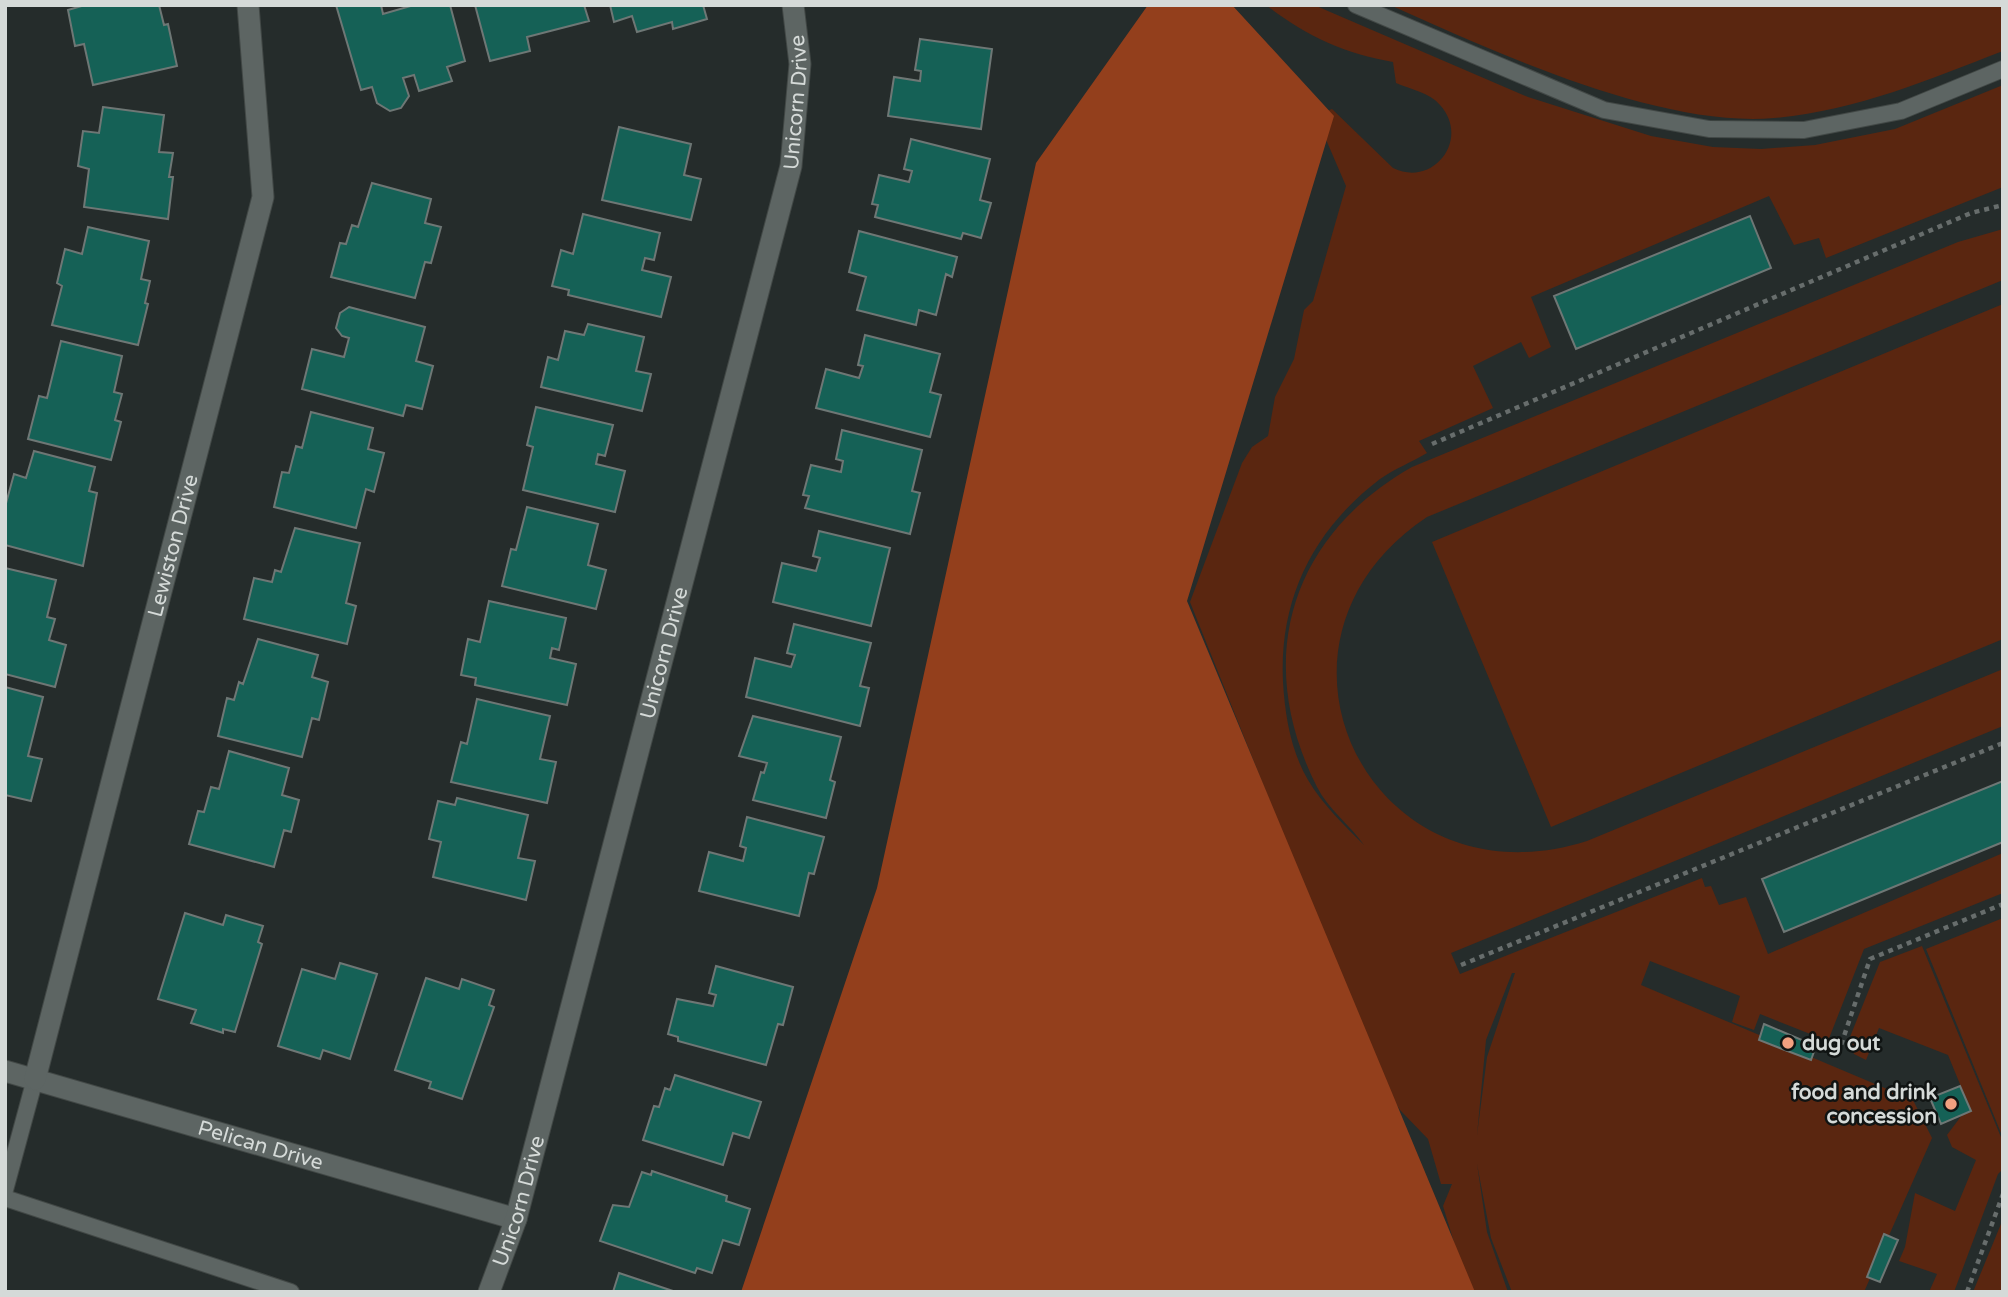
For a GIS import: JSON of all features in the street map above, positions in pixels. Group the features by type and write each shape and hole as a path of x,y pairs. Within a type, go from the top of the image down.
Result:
{"street":[{"name":"Lewiston Drive","path":"35,1079 263,197 248,5"},
{"name":"Unicorn Drive","path":"489,1292 516,1219 790,166 800,64 793,5"},
{"name":"Pelican Drive","path":"5,1072 516,1219"}],"lane":[{"path":"1356,5 1604,110 1709,129 1804,130 1901,111 2003,69"},
{"path":"5,1190 35,1079"},
{"path":"5,1198 290,1292"}],"path":[{"path":"1432,444 1971,213 2003,205"},
{"path":"1461,965 2003,743"},
{"path":"1838,1054 1870,959 2003,904"},
{"path":"1967,1292 2003,1194"}],"shaded area":[{"path":"1148,5 1232,5 1334,116 1187,601 1475,1292 741,1292 877,888 1036,163"},
{"path":"1266,5 1314,5 1528,97 1651,136 1713,147 1761,149 1815,145 1895,129 2003,85 2003,187 1826,258 1819,238 1794,245 1769,196 1531,297 1551,347 1529,358 1521,342 1473,366 1493,408 1419,441 1427,453 1380,479 1356,499 1336,521 1305,568 1294,595 1283,652 1285,708 1302,769 1320,798 1364,845 1322,795 1298,740 1288,694 1287,649 1294,606 1311,566 1336,529 1370,496 1412,467 1958,242 2003,229 2003,280 1427,517 1371,570 1342,630 1338,693 1355,752 1391,802 1444,837 1510,852 1587,841 2003,669 2003,726 1451,953 1460,974 1702,878 1705,887 1711,886 1719,905 1746,897 1768,954 2003,853 2003,893 1864,949 1828,1041 1760,1014 1754,1030 1732,1022 1740,996 1650,961 1641,985 1913,1100 1932,1138 1864,1292 1512,1292 1491,1238 1477,1164 1487,1232 1508,1292 1469,1292 1443,1206 1452,1184 1441,1184 1428,1139 1400,1110 1382,1081 1190,602 1242,463 1252,447 1268,436 1275,397 1294,359 1304,310 1313,301 1346,186 1321,128 1322,113 1332,109 1393,168 1408,172 1422,171 1434,166 1449,145 1451,132 1449,118 1436,101 1396,83 1393,62 1358,54 1326,42","holes":["1512,973 1515,973 1487,1057 1477,1135 1486,1040"]},
{"path":"1390,5 2003,5 2003,51 1891,93 1833,109 1774,118 1729,118 1680,111 1578,83 1478,44"},
{"path":"2003,304 2003,639 1551,827 1432,542"},
{"path":"2003,918 2003,1138 1926,949"},
{"path":"1922,946 2003,1142 2003,1169 1998,1174 1954,1292 1929,1292 1937,1274 1899,1261 1905,1247 1915,1193 1955,1211 1976,1160 1952,1147 1947,1135 1962,1115 1971,1111 1948,1055 1879,1028 1866,1060 1854,1054 1848,1042 1880,962"},
{"path":"2003,1219 2003,1292 1973,1292"}],"building":[{"path":"85,5 159,5 164,25 168,24 177,66 93,85 84,44 75,46 68,10"},
{"path":"336,5 381,5 383,14 414,5 450,5 465,61 447,67 452,81 419,91 414,75 403,78 409,96 401,108 390,111 377,103 372,87 361,90"},
{"path":"475,5 584,5 589,21 527,37 530,51 490,61"},
{"path":"610,5 703,5 707,19 673,29 672,22 637,32 632,16 614,22"},
{"path":"920,39 992,49 981,129 888,116 894,77 920,81 921,71 915,70"},
{"path":"103,107 164,115 159,152 173,153 169,177 173,177 168,219 84,207 89,169 78,166 83,131 99,133"},
{"path":"619,127 691,144 684,175 701,179 691,220 602,200"},
{"path":"911,139 990,159 980,200 991,203 981,238 963,233 961,239 875,217 878,205 872,204 879,175 909,182 912,171 904,169"},
{"path":"372,183 431,199 425,223 441,227 431,263 425,262 415,298 331,277 340,243 346,244 352,225 358,227"},
{"path":"583,214 660,233 654,260 645,258 642,270 671,277 661,317 568,295 569,290 552,286 561,250 573,254"},
{"path":"1750,216 1771,268 1576,349 1554,296"},
{"path":"88,227 149,241 141,279 150,281 145,303 148,304 138,345 52,325 62,286 57,283 65,249 82,254"},
{"path":"859,231 957,257 952,277 946,274 936,315 919,310 916,325 857,310 866,277 849,272"},
{"path":"349,307 425,327 416,361 433,366 422,409 406,405 403,416 302,389 312,349 344,357 349,338 342,336 336,328 340,313"},
{"path":"588,324 644,337 636,371 651,374 642,411 541,387 548,357 558,360 565,331 584,335"},
{"path":"865,335 940,354 930,392 941,395 930,437 816,408 826,369 859,378 863,366 858,365"},
{"path":"61,341 122,356 114,392 122,394 115,420 121,422 111,460 28,439 39,396 47,398"},
{"path":"536,407 613,425 605,456 598,454 596,464 625,471 615,512 523,490 533,447 527,445"},
{"path":"311,412 373,428 368,449 384,453 374,492 366,489 356,528 274,507 282,472 289,473 296,446 302,448"},
{"path":"842,430 922,450 912,491 920,493 910,534 805,508 809,496 803,495 811,465 841,472 843,461 836,459"},
{"path":"34,451 95,467 89,491 97,493 83,566 5,545 5,507 14,474 26,478"},
{"path":"527,507 598,524 588,565 606,570 596,609 502,586 511,549 516,550"},
{"path":"295,528 360,543 346,603 356,606 347,644 244,619 254,578 272,582 275,570 281,572"},
{"path":"819,531 890,548 871,626 773,602 782,563 816,571 820,558 813,556"},
{"path":"5,568 56,580 47,617 55,619 49,640 66,645 55,687 5,674"},
{"path":"489,601 566,618 559,650 552,648 550,658 576,664 567,705 475,685 476,678 461,675 468,639 480,642"},
{"path":"794,624 871,643 860,686 869,688 860,726 746,697 755,658 791,667 795,655 787,653"},
{"path":"258,639 318,655 312,677 328,682 319,720 312,718 302,757 218,736 227,698 234,700 239,682 243,684"},
{"path":"5,687 43,697 28,756 42,759 31,801 5,795"},
{"path":"477,699 550,716 540,759 556,762 547,803 451,782 461,742 467,744"},
{"path":"753,716 841,737 830,780 835,782 826,818 753,800 761,772 764,773 767,763 739,756"},
{"path":"229,751 289,768 282,795 299,800 291,832 284,830 274,867 189,844 198,811 204,812 211,787 219,789"},
{"path":"2003,781 2003,842 1784,932 1762,879"},
{"path":"457,798 528,815 518,858 535,861 526,900 433,877 441,842 429,839 438,801 455,805"},
{"path":"747,817 824,837 814,874 809,873 799,916 699,891 709,852 743,861 746,848 740,846"},
{"path":"185,913 223,925 226,915 263,926 258,942 262,944 235,1032 223,1029 223,1033 191,1023 196,1010 158,999"},
{"path":"340,963 377,974 350,1059 323,1050 320,1059 278,1046 302,969 335,979"},
{"path":"716,966 793,987 783,1025 778,1024 766,1065 678,1041 678,1037 668,1034 677,999 713,1006 716,995 709,993"},
{"path":"426,978 459,989 462,979 494,990 489,1005 494,1007 462,1099 429,1088 431,1082 395,1070"},
{"name":"dug out","path":"1764,1024 1816,1046 1811,1060 1759,1040"},
{"path":"675,1075 761,1102 749,1138 733,1133 723,1165 643,1140 654,1106 659,1107 665,1088 670,1090"},
{"name":"food and drink concession","path":"1960,1086 1971,1111 1941,1124 1930,1098"},
{"path":"652,1171 727,1196 726,1201 750,1209 739,1245 723,1240 712,1273 697,1268 695,1273 600,1241 613,1205 629,1207 642,1172 651,1175"},
{"path":"1884,1234 1898,1240 1880,1282 1867,1277"},
{"path":"619,1273 676,1292 613,1292"}],"place":[{"name":"dug out","path":"1788,1043"},
{"name":"food and drink concession","path":"1951,1104"}]}
